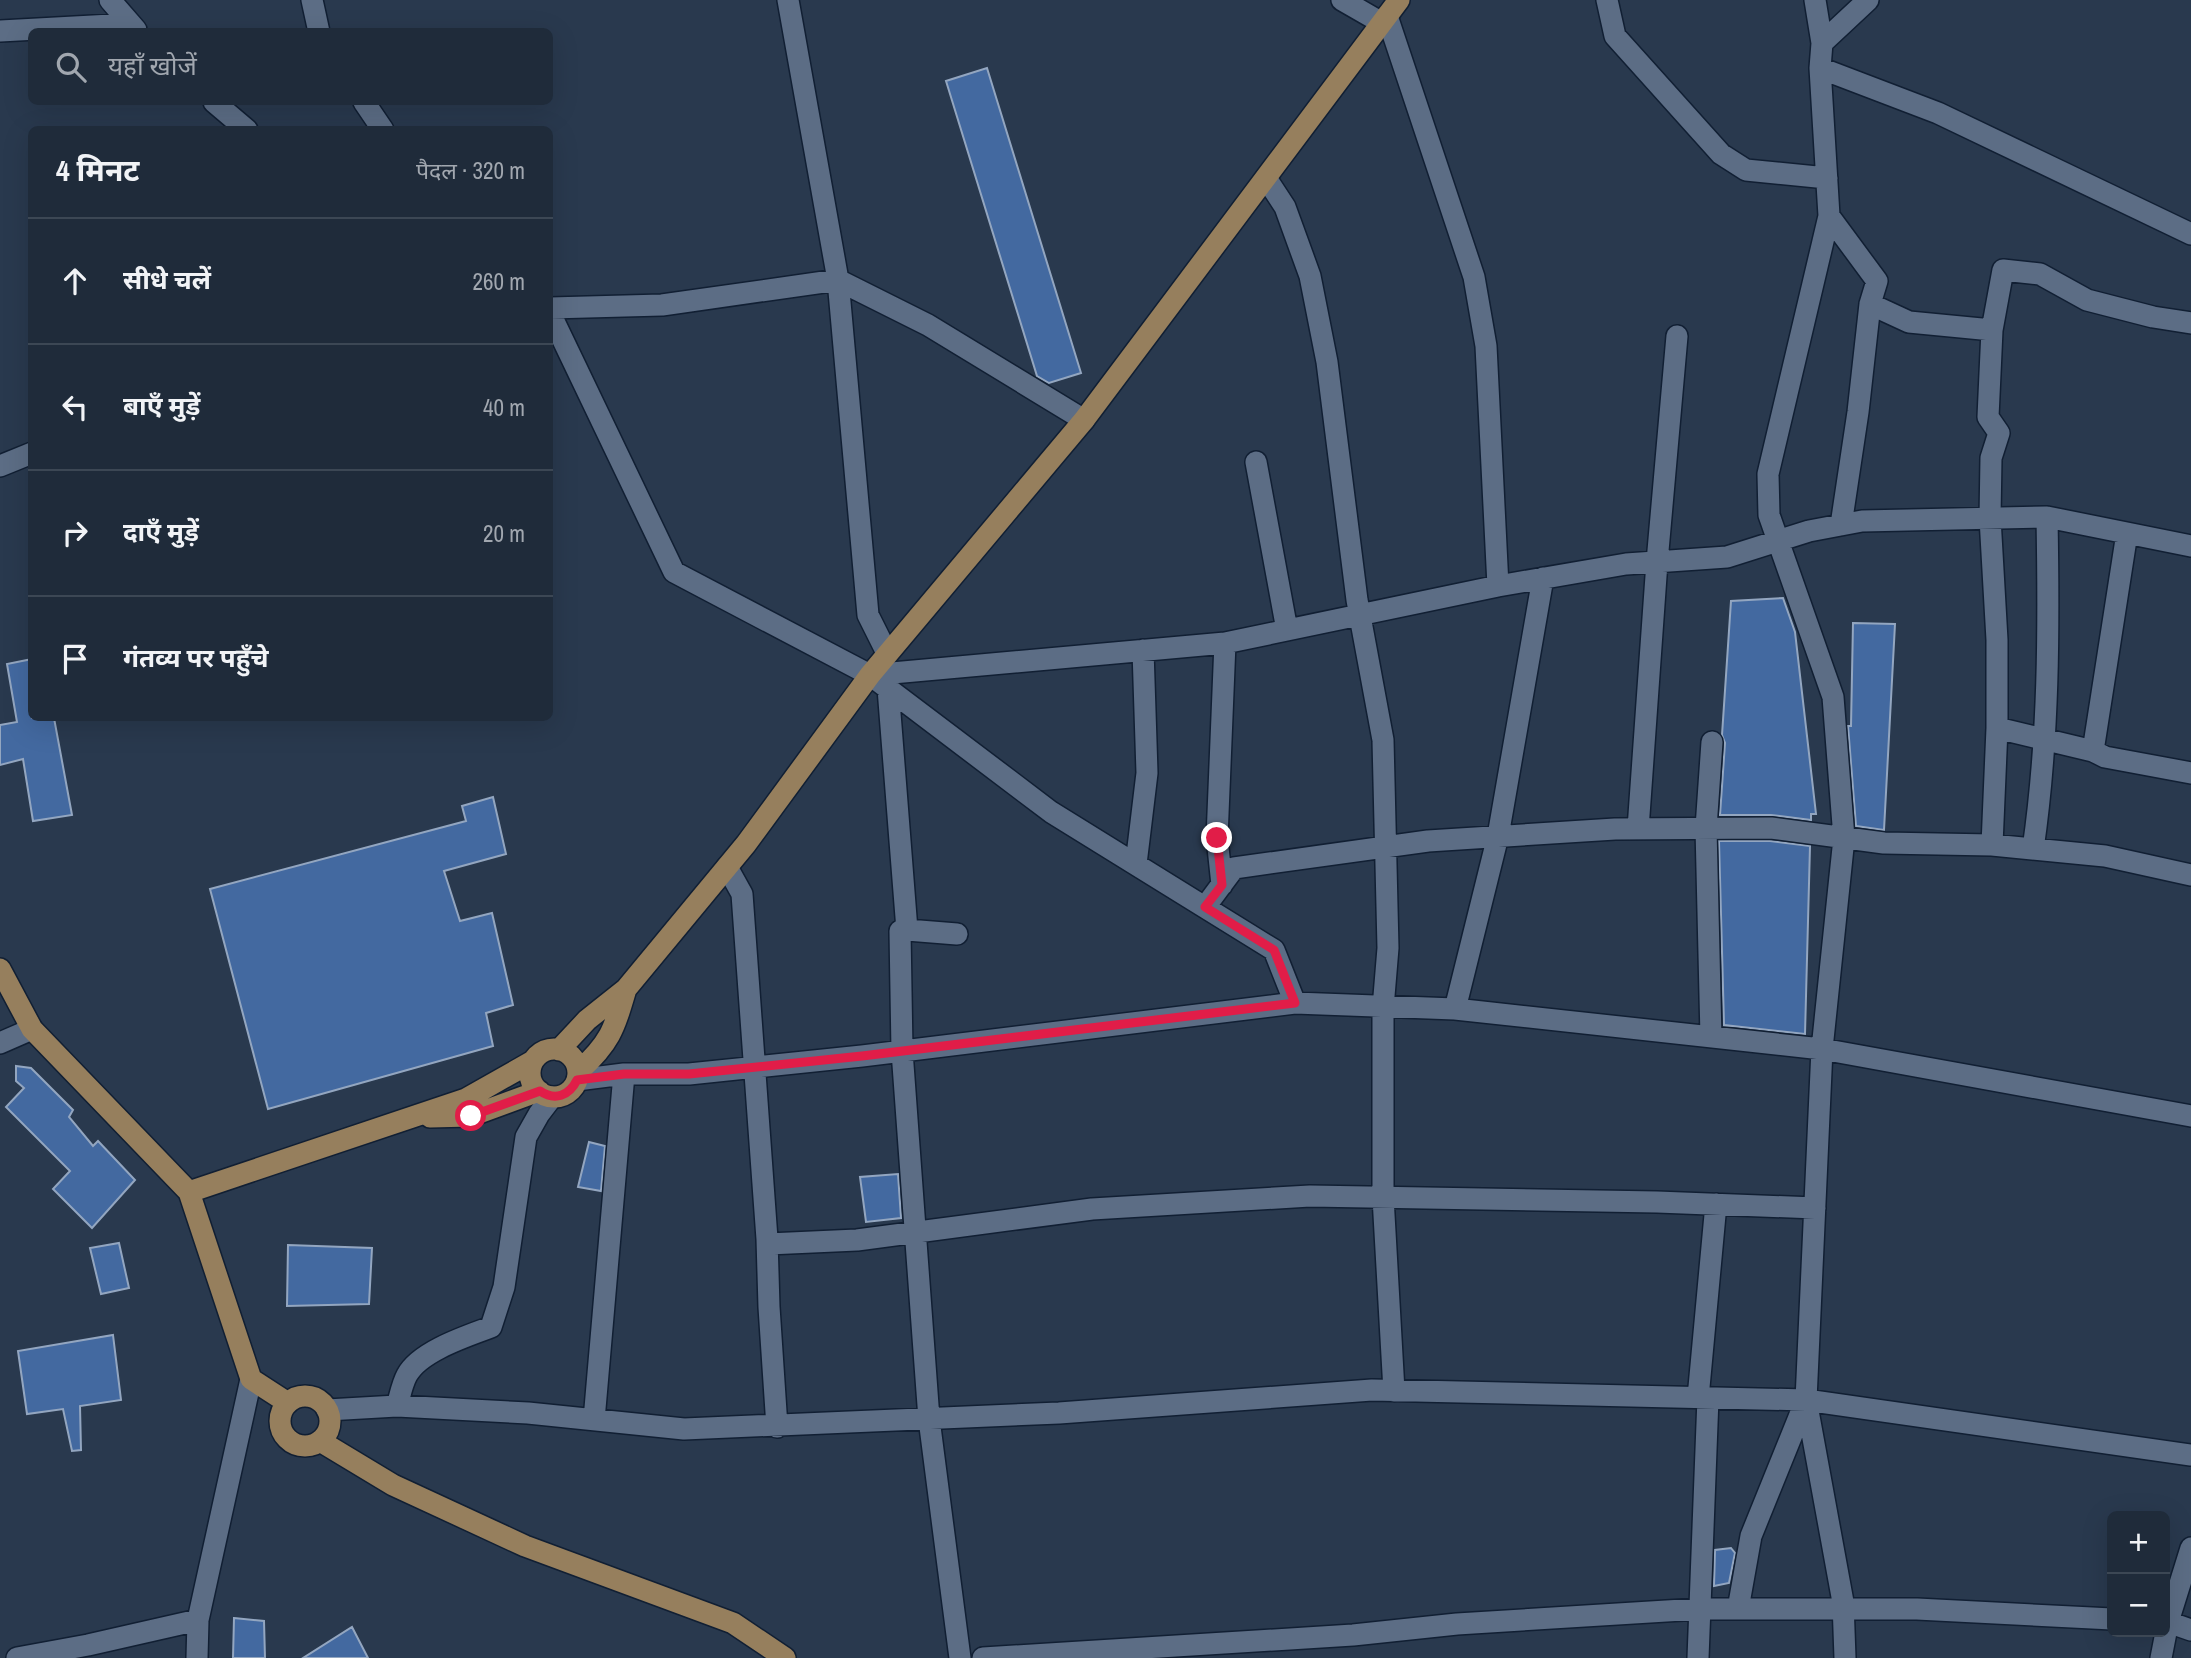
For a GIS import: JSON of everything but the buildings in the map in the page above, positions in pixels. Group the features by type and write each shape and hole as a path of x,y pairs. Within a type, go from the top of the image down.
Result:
{"main road":[{"path":"559,1050 587,1020 626,989 727,867 887,653 1084,420 1389,13"},
{"path":"0,969 32,1029 189,1192 251,1380 288,1404"},
{"path":"409,1118 471,1116 546,1094 567,1093 615,1029 626,989"},
{"path":"189,1192 466,1099 533,1062 544,1051 559,1050 572,1058 578,1076"},
{"path":"533,1062 531,1078 546,1094"},
{"path":"301,1396 323,1403 330,1416 328,1430 320,1441 301,1446 285,1435 281,1415 288,1404 301,1396"},
{"path":"320,1441 393,1485 525,1546 733,1623 785,1658"}],"street":[{"path":"110,0 134,28"},
{"path":"312,0 318,28"},
{"path":"788,0 838,280 869,615 887,653"},
{"path":"1342,0 1389,13 1474,277 1486,346 1498,586"},
{"path":"1607,0 1615,36 1721,154 1745,170 1827,178"},
{"path":"1815,0 1822,43 1820,68 1829,216 1768,474 1769,515 1833,697 1844,838 1822,1049 1807,1400 1843,1609 1845,1658"},
{"path":"1822,43 1868,0"},
{"path":"0,31 28,30"},
{"path":"1820,68 1938,113 2191,234"},
{"path":"218,105 242,126"},
{"path":"366,105 380,126"},
{"path":"1266,178 1285,207 1310,276 1328,362 1359,615 1382,740 1388,948 1383,1008 1383,1197 1394,1391"},
{"path":"1829,216 1877,281 1870,304 1842,525"},
{"path":"1992,845 1997,728 1997,640 1990,518 1991,458 1999,433 1988,417 1992,330 2003,270 2039,274 2087,300 2153,317 2191,323"},
{"path":"553,308 662,305 838,280 928,325 1084,420"},
{"path":"1870,304 1909,322 1992,330"},
{"path":"553,319 674,572 870,675 1051,812 1274,950 1295,1003"},
{"path":"1638,829 1657,562 1677,336"},
{"path":"0,466 28,455"},
{"path":"1256,462 1287,630"},
{"path":"870,675 1225,643 1543,578 1626,564 1727,557 1777,540 1862,521 2047,517 2191,546"},
{"path":"2033,849 2044,739 2049,640 2047,517"},
{"path":"2093,751 2127,533"},
{"path":"1455,1009 1498,836 1543,578"},
{"path":"1222,885 1217,838 1225,643"},
{"path":"1136,864 1147,773 1143,650"},
{"path":"888,688 907,930 957,934"},
{"path":"1997,728 2093,751 2105,757 2191,773"},
{"path":"1711,1037 1706,828 1712,742"},
{"path":"1205,907 1234,868 1428,841 1638,829 1771,828 1884,843 1992,845 2105,856 2191,875"},
{"path":"727,867 742,894 768,1244 777,1427"},
{"path":"900,930 902,1051 929,1419 960,1658"},
{"path":"578,1076 689,1074 1295,1003 1455,1009 1822,1049 2191,1116"},
{"path":"0,1043 32,1029"},
{"path":"594,1420 624,1074"},
{"path":"397,1406 408,1373 426,1356 454,1341 491,1327 505,1287 526,1137 546,1094"},
{"path":"768,1244 857,1240 1092,1209 1310,1196 1815,1208"},
{"path":"1698,1658 1703,1398 1716,1204"},
{"path":"197,1658 198,1620 251,1380"},
{"path":"327,1410 397,1406 528,1413 684,1429 1073,1412 1372,1390 1807,1400 2191,1455"},
{"path":"1738,1609 1751,1536 1807,1400"},
{"path":"2170,1610 2191,1548"},
{"path":"984,1658 1353,1635 1484,1622 1699,1609 1917,1609 2107,1619"},
{"path":"17,1658 198,1620"},
{"path":"2170,1623 2191,1630"},
{"path":"2161,1658 2164,1637"}],"route":[{"path":"471,1116 540,1091 552,1097 560,1096 573,1088 577,1080 624,1074 689,1074 862,1056 1295,1003 1274,950 1205,907 1222,885 1217,838"}]}
